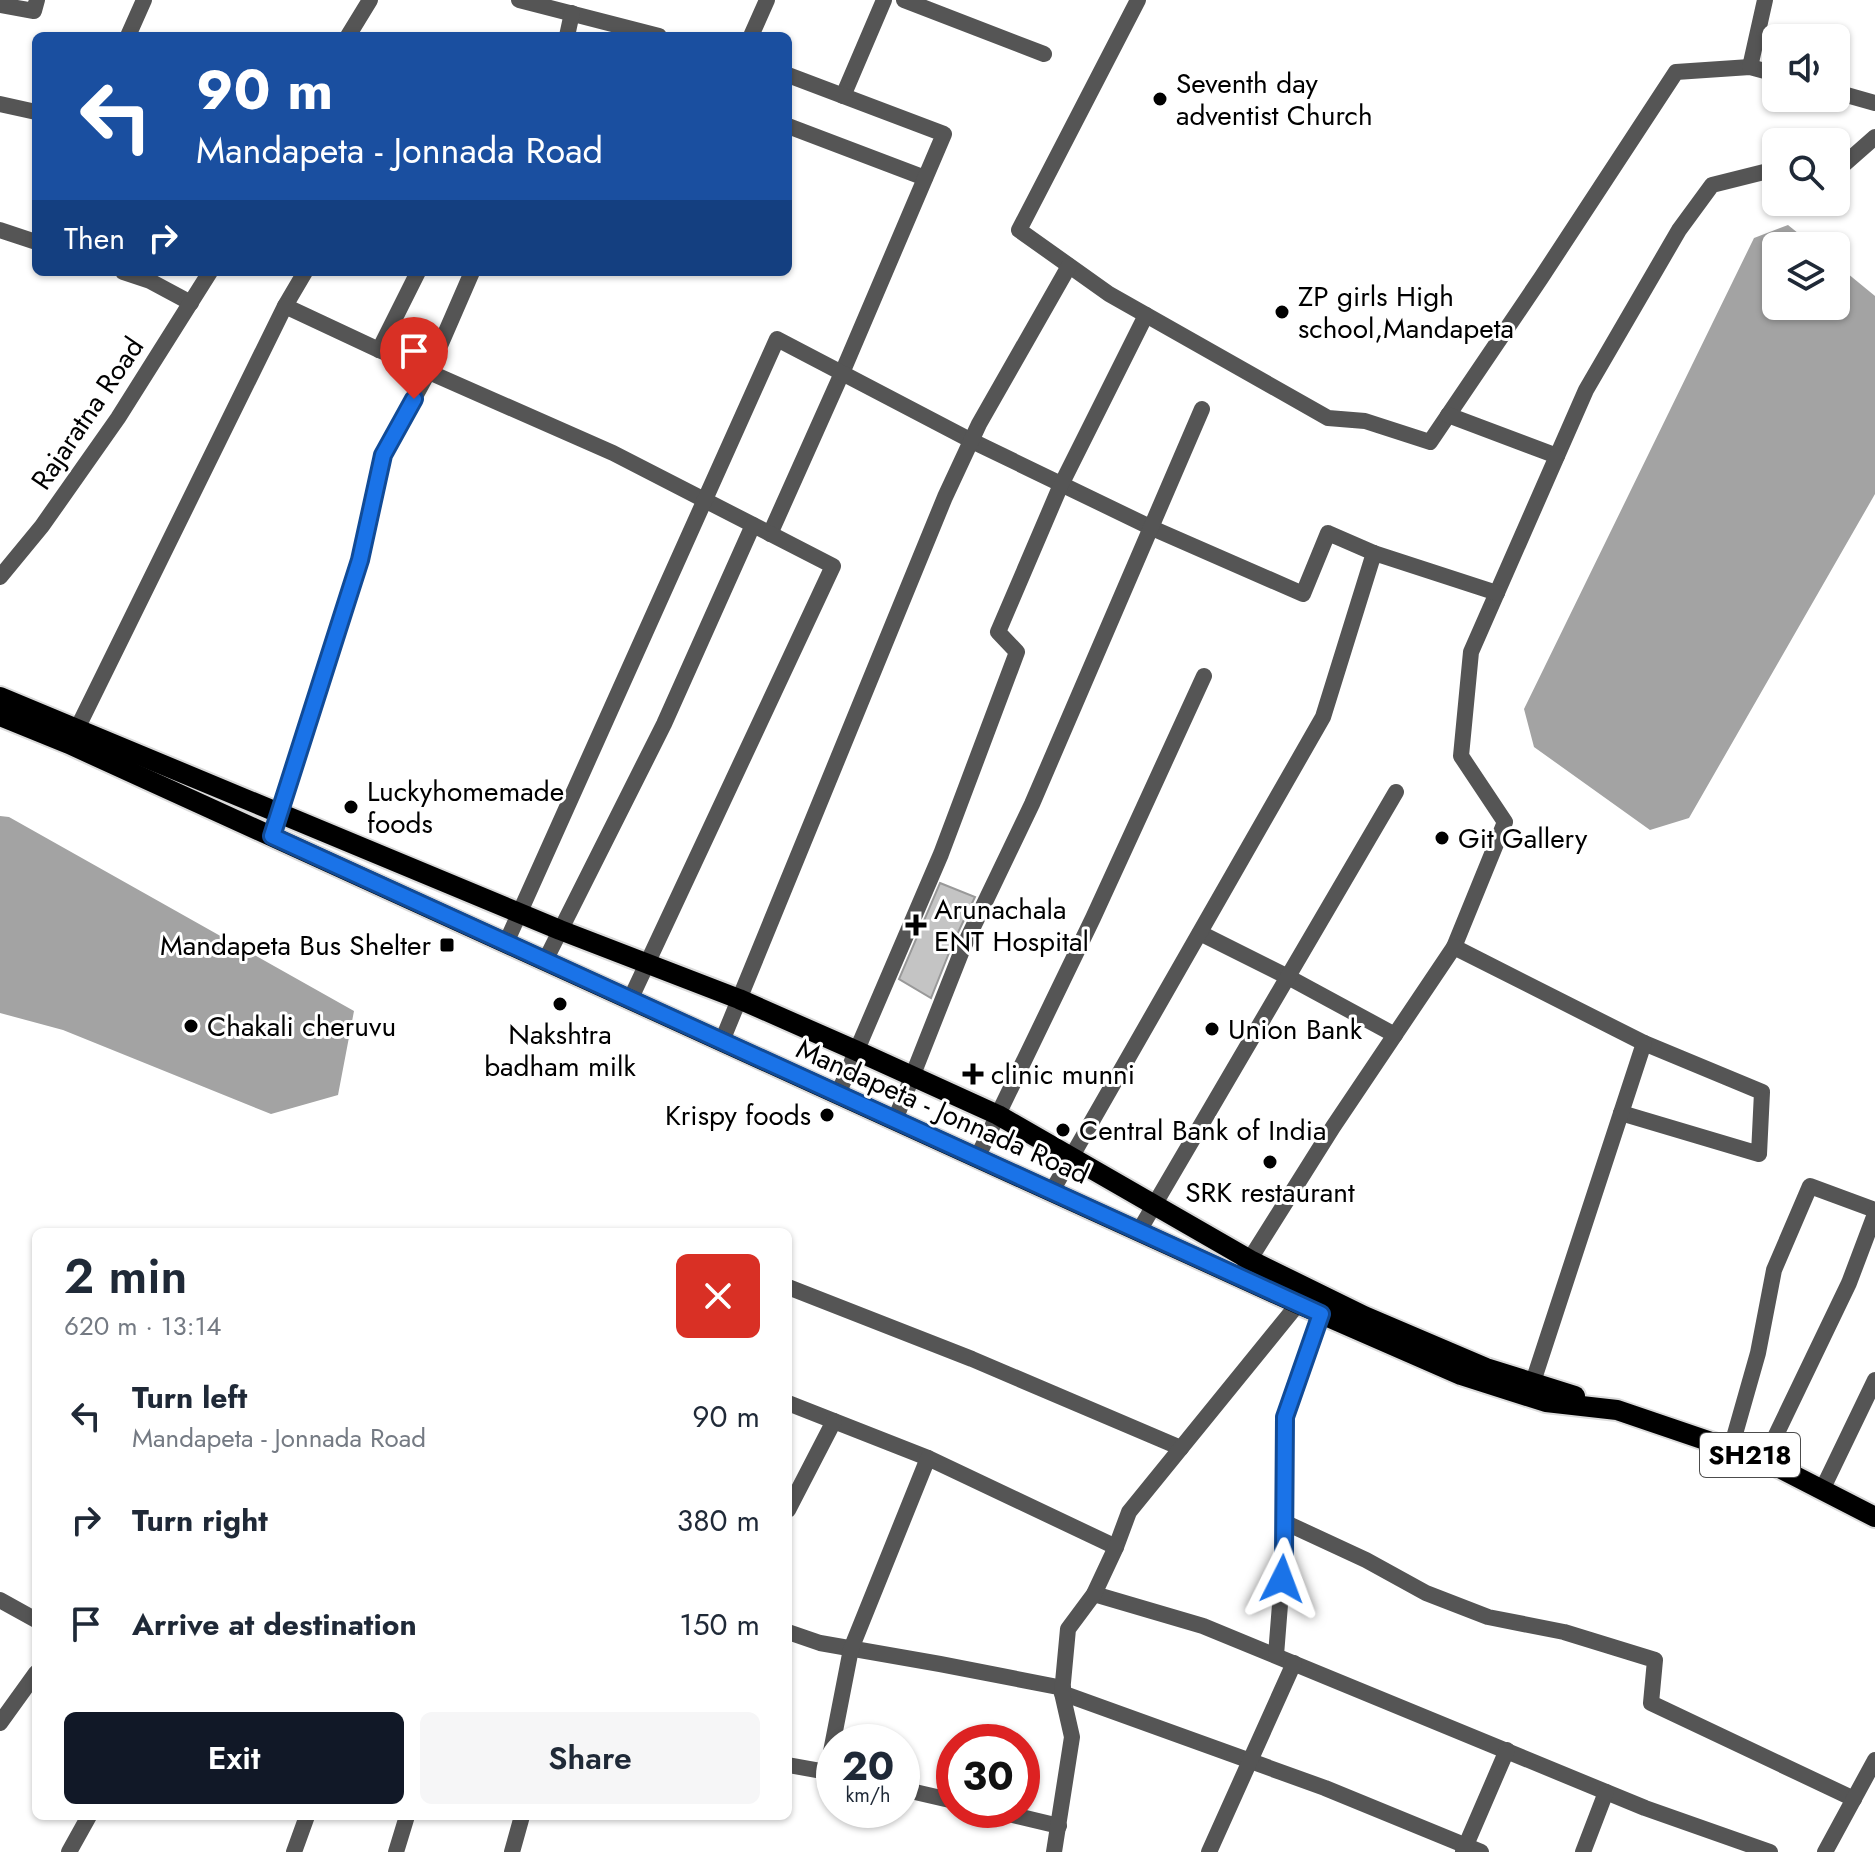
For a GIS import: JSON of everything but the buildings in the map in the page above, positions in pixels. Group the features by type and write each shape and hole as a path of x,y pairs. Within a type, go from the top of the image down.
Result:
{"main road":[{"name":"SH218","path":"0,697 73,736 739,999 857,1051 998,1115 1154,1205 1245,1268 1530,1389"},
{"name":"Mandapeta - Jonnada Road","path":"0,716 73,736 272,836 1139,1231 1245,1268 1298,1304 1461,1375 1530,1389 1546,1402 1617,1410 1731,1448 1764,1460 1875,1517"}],"street":[{"path":"0,5 34,11 37,0"},
{"path":"130,32 144,0"},
{"path":"350,32 370,0"},
{"path":"519,0 644,32"},
{"path":"753,32 767,0"},
{"path":"843,96 884,0"},
{"path":"904,0 1044,54"},
{"path":"1138,0 1019,230 1109,294 1328,418 1365,421 1430,442 1676,72 1750,67 1762,70"},
{"path":"1750,67 1765,0"},
{"path":"568,32 572,13"},
{"path":"770,534 944,134 792,77"},
{"path":"1850,96 1875,103"},
{"path":"0,104 32,111"},
{"path":"792,128 925,178"},
{"path":"1850,159 1875,137"},
{"path":"1245,1268 1333,1127 1454,947 1505,822 1461,756 1471,652 1586,390 1679,230 1712,185 1762,172"},
{"path":"0,230 32,241"},
{"path":"722,1041 945,497 972,441 1069,266"},
{"path":"135,276 191,303"},
{"name":"Rajaratna Road","path":"0,577 42,526 110,430 208,276"},
{"path":"73,736 303,276"},
{"path":"379,350 416,276"},
{"path":"272,836 360,560 383,455 429,371 470,276"},
{"path":"285,306 613,453 833,566 630,1000"},
{"path":"838,1094 941,854 1017,652 998,632 1062,484 1146,315"},
{"path":"506,943 777,339 972,441 1152,528 1303,594 1328,533 1374,553 1497,593"},
{"path":"895,1120 963,948 1032,804 1202,409"},
{"path":"1448,415 1557,456"},
{"path":"545,961 664,724 753,525"},
{"path":"1052,1191 1323,717 1374,553"},
{"path":"977,1158 1093,918 1204,676"},
{"path":"1139,1231 1396,792"},
{"path":"1200,933 1395,1035"},
{"path":"1454,947 1644,1043 1762,1092 1759,1154 1621,1113"},
{"path":"1530,1389 1644,1043"},
{"path":"1731,1448 1758,1353 1774,1270 1810,1186 1875,1212 1849,1283 1764,1460"},
{"path":"792,1289 972,1359 1181,1448"},
{"path":"1054,1852 1072,1737 1062,1691 1068,1629 1094,1594 1129,1512 1298,1304"},
{"path":"1276,1655 1284,1554 1285,1417 1321,1314"},
{"path":"1822,1490 1875,1380"},
{"path":"792,1405 928,1458 1116,1547"},
{"path":"792,1502 834,1421"},
{"path":"839,1724 851,1649 928,1458"},
{"path":"1284,1522 1366,1560 1426,1593 1488,1617 1564,1632 1655,1660 1651,1703 1854,1799"},
{"path":"1094,1594 1203,1626 1645,1808 1770,1852"},
{"path":"0,1600 32,1618"},
{"path":"792,1633 820,1643 940,1664 1062,1691 1325,1788 1470,1850 1507,1750"},
{"path":"1209,1852 1294,1663"},
{"path":"0,1723 32,1679"},
{"path":"1825,1852 1875,1760"},
{"path":"792,1766 816,1770"},
{"path":"1583,1852 1606,1792"},
{"path":"69,1852 87,1820"},
{"path":"294,1852 306,1820"},
{"path":"396,1852 406,1820"},
{"path":"512,1852 521,1820"},
{"path":"1040,1821 1059,1826"}],"shaded area":[{"path":"1788,225 1797,232 1770,232"},
{"path":"1762,235 1762,320 1850,320 1850,275 1875,296 1875,494 1689,818 1650,830 1534,747 1524,709 1754,238"},
{"path":"0,816 9,817 354,1011 338,1095 271,1114 63,1030 0,1013"}],"place":[{"name":"Seventh day adventist Church","path":"1160,99"},
{"name":"ZP girls High school,Mandapeta","path":"1282,312"},
{"name":"Luckyhomemade foods","path":"351,807"},
{"name":"Git Gallery","path":"1442,838"},
{"name":"Arunachala ENT Hospital","path":"916,925"},
{"name":"Mandapeta Bus Shelter","path":"447,945"},
{"name":"Nakshtra badham milk","path":"560,1004"},
{"name":"Chakali cheruvu","path":"191,1026"},
{"name":"Union Bank","path":"1212,1029"},
{"name":"clinic munni","path":"973,1074"},
{"name":"Krispy foods","path":"827,1115"},
{"name":"Central Bank of India","path":"1063,1130"},
{"name":"SRK restaurant","path":"1270,1162"}],"route":[{"path":"414,399 383,455 360,560 272,836 1321,1314 1285,1417 1282,1579"}]}
